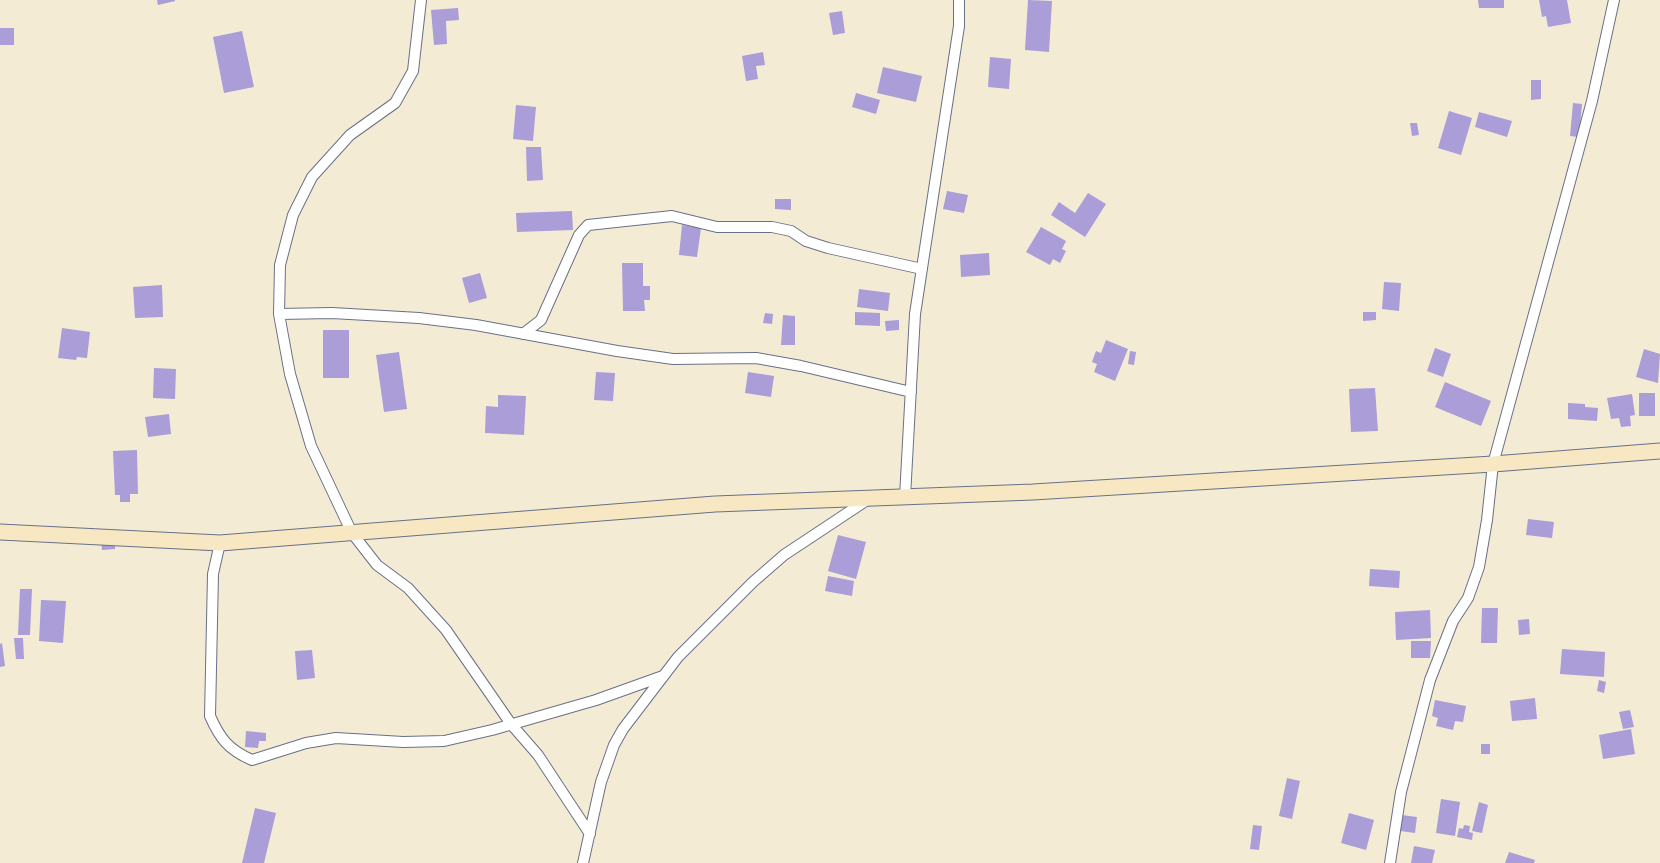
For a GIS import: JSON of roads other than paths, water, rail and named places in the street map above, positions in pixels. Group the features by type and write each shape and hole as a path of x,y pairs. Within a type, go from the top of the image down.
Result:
{"main road":[{"path":"0,532 220,543 715,504 1033,492 1493,464 1660,451"}],"street":[{"path":"421,0 413,71 395,103 350,135 337,149 312,177 293,215 280,265 279,314 290,374 311,446 352,532 377,565 408,588 446,630 511,724 538,755 590,834"},
{"path":"905,497 915,314 959,26 959,0"},
{"path":"1390,863 1401,792 1430,680 1453,621 1468,598 1479,567 1487,520 1493,464 1592,101 1614,0"},
{"path":"523,334 541,320 578,235 588,225 605,222 672,216 717,227 772,227 791,231 806,241 828,248 922,269"},
{"path":"279,314 332,314 419,318 476,325 673,358 756,358 801,366 911,392"},
{"path":"583,863 601,782 614,746 623,729 663,676 678,657 753,582 784,555 871,498"},
{"path":"220,543 213,574 210,716 220,737 240,754 252,760 306,743 336,738 403,742 444,740 511,724 596,700 663,676"}]}
